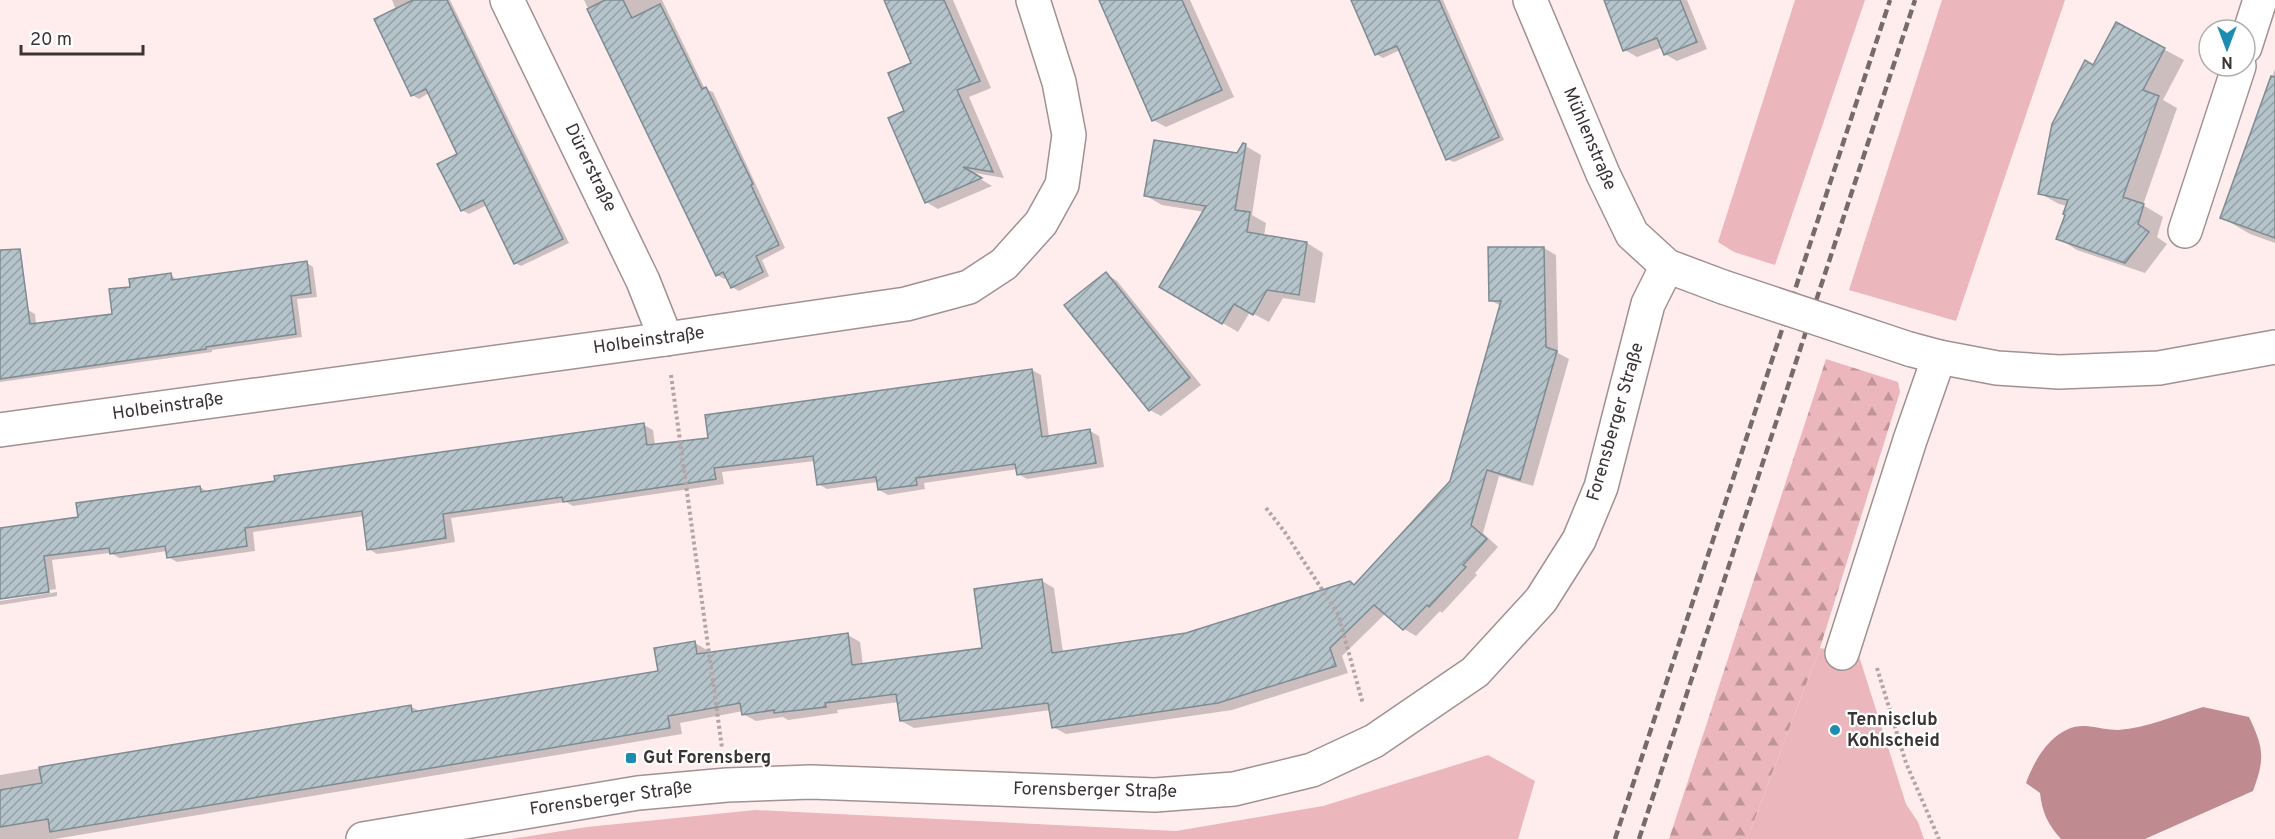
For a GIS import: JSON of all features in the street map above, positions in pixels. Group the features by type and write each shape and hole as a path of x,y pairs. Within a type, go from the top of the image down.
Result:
{"street":[{"name":"Dürerstraße","path":"507,0 644,281 666,339"},
{"name":"Holbeinstraße","path":"0,430 906,304 969,287 1004,264 1041,224 1062,185 1069,135 1059,82 1033,0"},
{"name":"Mühlenstraße","path":"1530,0 1603,174 1632,234 1667,266"},
{"path":"2254,18 2260,0"},
{"path":"2185,231 2235,78"},
{"path":"1667,266 1723,287 1924,353 1997,368 2070,371 2158,368 2275,346"},
{"name":"Forensberger Straße","path":"363,839 399,836 638,793 727,785 811,782 1155,795 1234,789 1312,770 1374,741 1475,672 1541,600 1579,540 1601,487 1648,304 1667,266"},
{"path":"1842,653 1910,440 1924,353"}],"path":[{"path":"666,339 727,785"},
{"path":"1266,508 1284,531 1338,614 1374,741"},
{"path":"1876,664 1906,763 1939,839"}],"green space":[{"path":"1795,0 1865,0 1775,265 1734,252 1718,242"},
{"path":"1942,0 2065,0 1956,321 1849,290"},
{"path":"1826,359 1898,382 1900,392 1820,648 1747,839 1669,839"},
{"name":"Tennisclub Kohlscheid","path":"1820,648 1859,656 1906,804 1918,822 1924,839 1747,839"},
{"path":"1488,755 1535,781 1518,839 511,839 587,827 755,810 1176,831 1323,806"}],"shaded area":[{"path":"2203,707 2249,717 2258,737 2261,754 2260,770 2253,791 2145,839 2061,839 2046,818 2040,793 2026,783 2035,763 2048,744 2065,731 2075,727 2118,730 2140,727"}],"building":[{"path":"413,0 447,0 563,239 514,264 483,200 461,211 437,164 457,154 426,89 411,96 374,19"},
{"path":"605,0 623,0 632,18 660,4 702,89 706,87 753,184 751,185 779,245 756,256 763,272 731,288 723,272 716,276 587,9"},
{"path":"884,0 944,0 980,81 957,90 993,172 963,167 982,178 925,203 888,118 904,111 888,73 911,63"},
{"path":"1099,0 1182,0 1222,90 1152,121"},
{"path":"1351,0 1439,0 1499,137 1446,160 1397,46 1375,55"},
{"path":"1604,0 1680,0 1697,42 1664,55 1657,38 1623,51"},
{"path":"2116,22 2165,48 2143,90 2159,96 2123,197 2144,204 2138,224 2149,232 2125,263 2056,239 2068,200 2038,194 2052,124 2085,60 2093,65"},
{"path":"2271,76 2275,77 2275,238 2220,218"},
{"path":"1154,140 1237,153 1243,143 1246,144 1235,210 1250,212 1247,232 1307,242 1299,295 1267,290 1253,315 1234,304 1222,324 1159,287 1206,206 1144,196"},
{"path":"1488,247 1544,247 1546,347 1557,351 1520,480 1487,470 1471,525 1487,539 1463,565 1466,567 1429,607 1427,605 1403,630 1374,605 1330,648 1336,666 1218,703 1052,728 1048,703 900,721 896,694 825,703 826,707 774,713 774,710 742,715 740,703 668,716 670,728 50,832 48,819 0,827 0,790 42,783 39,767 411,705 412,712 658,671 654,648 695,641 697,654 848,633 852,665 982,648 974,589 1042,579 1052,653 1186,633 1350,581 1354,585 1450,481 1501,301 1489,301"},
{"path":"20,249 30,324 112,314 109,289 130,287 129,279 171,273 172,280 307,261 311,293 291,296 296,334 0,379 0,250"},
{"path":"1106,272 1190,378 1149,411 1064,305"},
{"path":"1032,369 1042,437 1090,429 1096,463 1017,475 1015,464 916,478 917,485 878,490 876,477 817,485 813,456 714,468 716,479 563,502 562,497 443,514 446,538 367,550 362,511 245,528 247,546 167,558 165,546 110,554 109,548 44,556 49,592 0,599 0,528 78,517 76,503 200,486 201,492 275,481 274,476 644,423 647,445 708,438 705,415"}],"railway":[{"path":"1615,839 1890,0"},
{"path":"1639,839 1915,0"}],"place":[{"name":"Tennisclub Kohlscheid","path":"1835,730"},
{"name":"Gut Forensberg","path":"631,758"}]}
